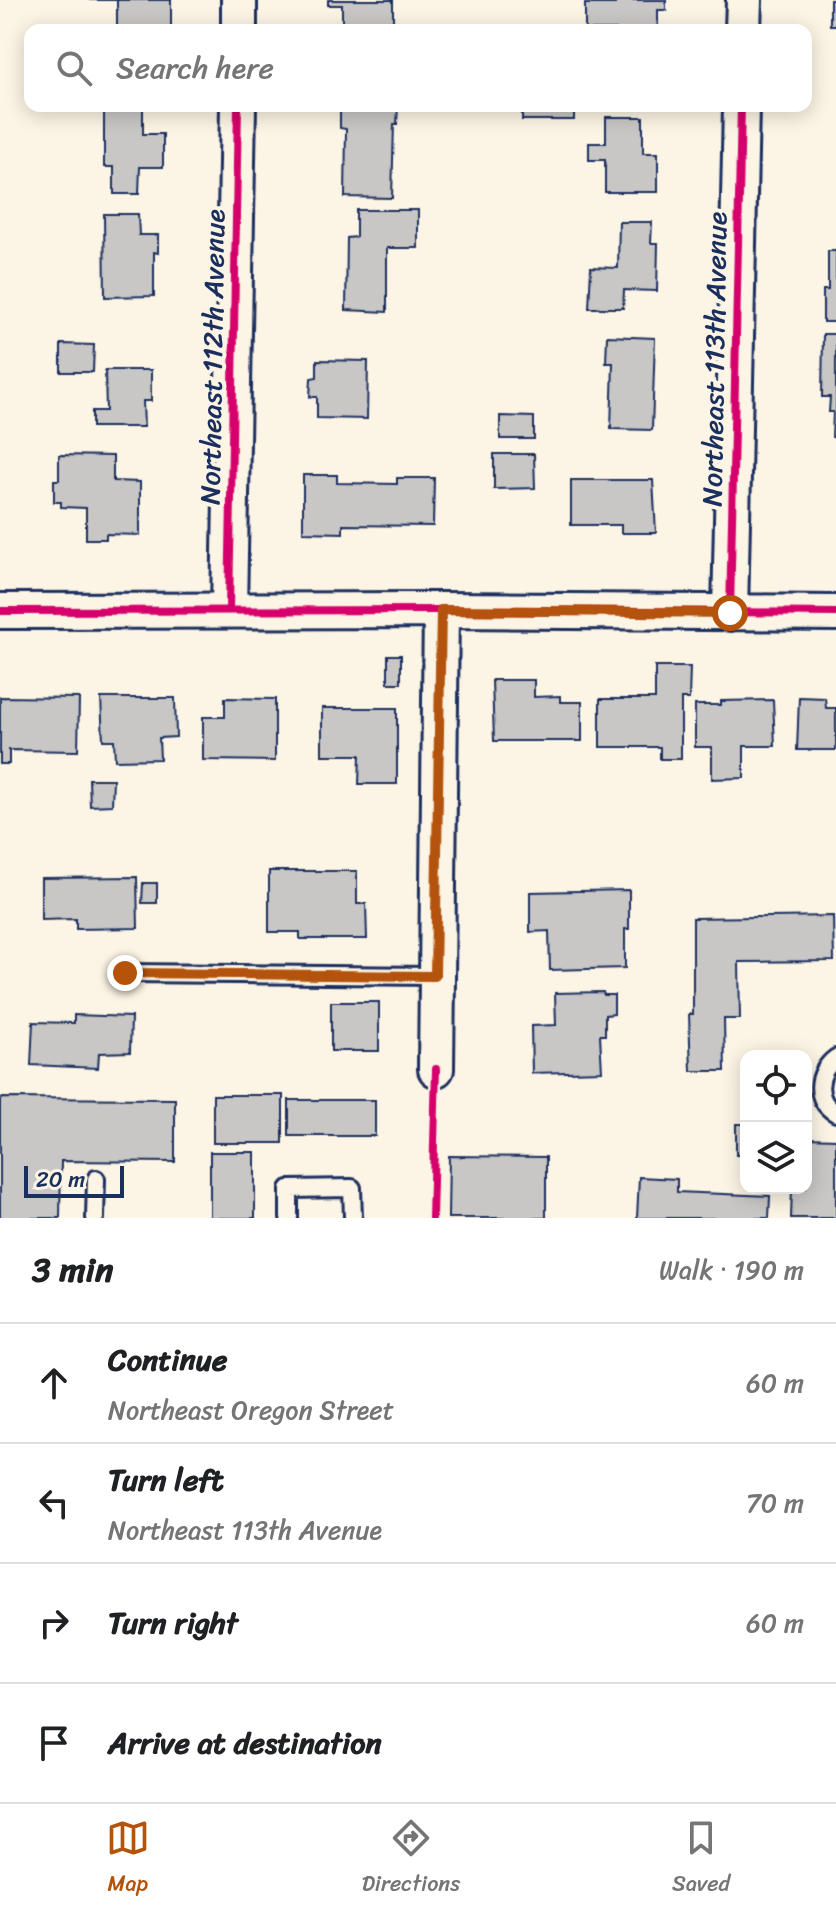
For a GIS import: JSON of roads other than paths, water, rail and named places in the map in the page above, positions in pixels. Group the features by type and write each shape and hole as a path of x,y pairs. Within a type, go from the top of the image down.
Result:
{"street":[{"path":"239,0 239,24"},
{"path":"743,24 744,0"},
{"name":"Northeast 112th Avenue","path":"229,610 238,112"},
{"name":"Northeast 113th Avenue","path":"730,613 741,112"},
{"path":"436,1069 441,610"},
{"path":"0,611 836,613"}],"lane":[{"path":"125,973 435,976"},
{"path":"836,1058 821,1075 819,1088 823,1100 836,1113"},
{"path":"95,1218 96,1179"},
{"path":"289,1218 289,1189 352,1188 353,1218"}]}
